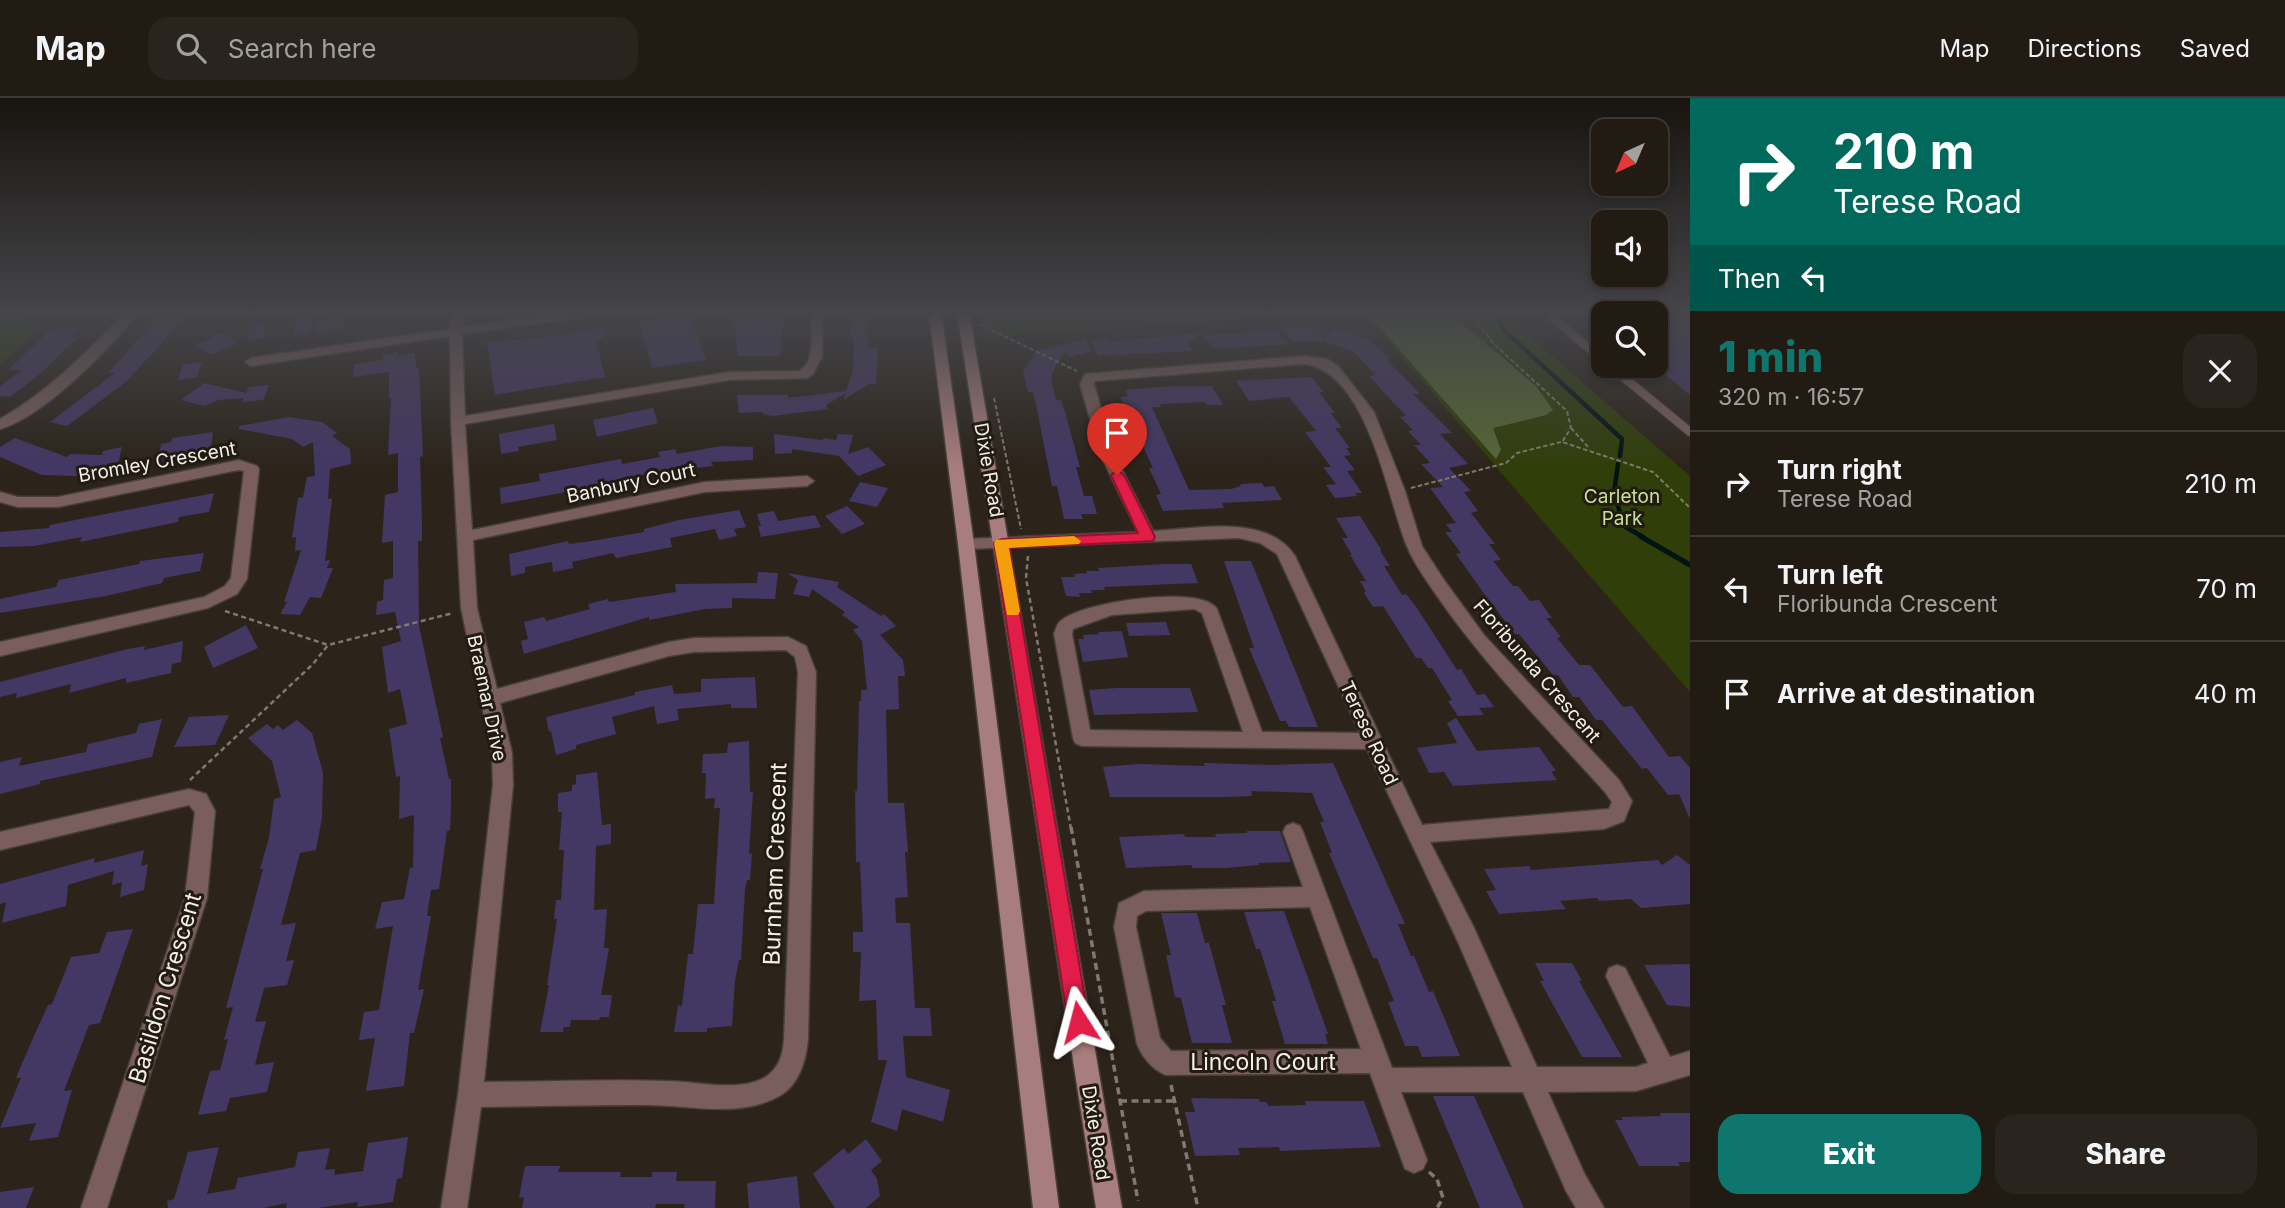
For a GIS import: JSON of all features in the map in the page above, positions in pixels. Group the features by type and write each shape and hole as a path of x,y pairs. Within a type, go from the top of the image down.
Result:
{"main road":[{"name":"Dixie Road","path":"941,364 966,544 1046,1208"},
{"name":"Dixie Road","path":"977,364 1002,543 1108,1208"}],"street":[{"path":"0,425 38,403 82,364"},
{"name":"Braemar Drive","path":"454,1208 470,1095 503,785 502,753 469,608 457,364"},
{"path":"458,421 729,376 802,374 810,372 816,364"},
{"name":"Floribunda Crescent","path":"1090,377 1256,364"},
{"name":"Floribunda Crescent","path":"1325,364 1333,369 1369,415 1398,491 1414,546 1446,596 1478,640 1612,786 1622,801 1617,815 1604,820 1416,834"},
{"path":"1090,377 1087,384 1107,454 1148,537"},
{"name":"Bromley Crescent","path":"0,497 18,502 58,502 239,465 252,469 239,579 231,590 208,602 0,649"},
{"name":"Banbury Court","path":"464,537 705,487 807,481"},
{"name":"Terese Road","path":"966,544 1254,533 1280,547 1287,556 1466,935 1575,1182 1591,1208"},
{"path":"1255,740 1209,609 1196,603 1110,610 1077,618 1066,625 1063,634 1082,738 1255,740 1373,741"},
{"name":"Burnham Crescent","path":"470,1095 666,1093 740,1096 765,1090 784,1078 795,1057 796,1039 807,672 804,654 788,643 694,645 644,654 491,698"},
{"path":"0,841 189,797"},
{"name":"Basildon Crescent","path":"94,1208 196,898 205,811 199,800 189,797"},
{"path":"1293,832 1414,1160"},
{"name":"Lincoln Court","path":"1317,897 1144,901 1127,910 1125,927 1149,1044 1166,1063 1530,1078 1636,1079 1690,1063"},
{"path":"1617,976 1664,1070"}],"lane":[{"path":"1625,378 1690,432"}],"path":[{"path":"1063,364 1090,377"},
{"path":"1516,364 1567,411 1571,428 1591,450"},
{"path":"992,390 1030,565 1026,578 1138,1201"},
{"path":"1562,442 1571,428"},
{"path":"1398,491 1506,463 1517,453 1562,442 1653,472 1663,478 1672,494 1690,508"},
{"path":"208,602 224,610 328,645 469,608"},
{"path":"189,797 188,782 313,664 328,645"},
{"path":"1166,1063 1198,1208"},
{"path":"1120,1101 1175,1101"},
{"path":"1414,1160 1437,1179 1443,1198 1437,1208"}],"green space":[{"name":"Carleton Park","path":"1408,364 1561,364 1690,476 1690,692"},
{"path":"1412,364 1510,364 1536,386 1553,410 1546,415 1493,428 1501,450 1496,459"}],"building":[{"path":"15,364 50,364 10,397 0,396 0,386 22,370 8,370"},
{"path":"116,364 143,364 127,381 67,426 50,422 115,373 109,372"},
{"path":"183,364 201,364 197,377 178,380"},
{"path":"354,364 416,364 419,368 423,456 420,457 422,541 418,541 419,626 443,737 440,738 451,779 450,830 447,831 439,889 431,890 427,916 431,916 418,990 424,989 414,1033 410,1033 404,1086 366,1091 375,1038 359,1040 364,1012 379,1010 393,926 375,929 382,902 404,899 410,868 413,867 414,815 399,819 400,776 396,777 389,729 407,724 400,689 388,693 382,647 401,641 395,612 376,615 377,602 383,600 384,580 393,578 393,541 382,543 385,495 398,492 398,453 388,455 391,398 389,399 389,372 353,377"},
{"path":"490,364 602,364 605,377 495,395"},
{"path":"651,364 680,364 652,368"},
{"path":"853,364 877,364 876,384 869,384 843,400 846,393 826,405 828,409 773,416 763,412 739,413 737,395 788,395 788,398 846,391"},
{"path":"1028,364 1057,364 1051,380 1056,400 1061,400 1065,412 1080,467 1076,467 1084,496 1092,496 1097,514 1081,514 1083,519 1064,519 1057,486 1052,486 1033,392 1028,392 1023,372"},
{"path":"1365,364 1391,364 1420,394 1413,394 1452,433 1440,434 1468,464 1449,468 1471,491 1464,492 1478,511 1471,513 1495,544 1489,544 1501,560 1493,561 1513,586 1518,586 1530,601 1539,600 1552,618 1546,618 1561,637 1557,638 1579,665 1590,665 1623,707 1632,706 1669,757 1680,756 1690,768 1690,819 1679,794 1668,795 1647,768 1642,769 1602,720 1596,720 1579,697 1573,697 1558,675 1553,675 1519,634 1515,634 1485,595 1456,554 1461,553 1445,532 1452,532 1446,524 1456,523 1430,488 1443,487 1421,464 1430,463 1414,445 1421,445 1408,431 1413,430 1400,417 1406,416 1369,376 1375,375"},
{"path":"1668,364 1690,364 1690,395 1668,377"},
{"path":"1312,377 1342,428 1335,428 1350,448 1346,448 1351,455 1344,456 1355,470 1347,471 1362,493 1355,493 1357,496 1335,498 1326,485 1336,484 1323,467 1331,467 1305,432 1316,431 1289,397 1249,401 1236,381"},
{"path":"204,383 246,393 249,387 269,385 263,400 218,400 205,406 181,400"},
{"path":"1212,386 1223,405 1207,405 1205,402 1160,404 1161,407 1152,407 1189,490 1231,489 1241,486 1240,484 1262,483 1264,487 1274,486 1282,500 1222,503 1224,508 1163,511 1156,495 1161,494 1149,468 1153,468 1120,397 1128,396 1125,390"},
{"path":"653,408 658,423 597,437 593,420"},
{"path":"289,417 322,422 337,433 332,436 350,449 351,464 330,469 328,499 332,498 325,561 330,560 327,568 333,568 321,598 310,597 300,615 280,614 287,602 284,602 301,550 295,551 296,537 292,538 298,498 303,497 307,477 315,476 313,442 303,447 292,439 239,429 239,426"},
{"path":"554,424 557,440 518,447 519,451 501,454 499,434"},
{"path":"213,432 211,448 158,460 161,444 171,442 172,438"},
{"path":"774,434 823,440 836,440 838,434 853,435 848,454 868,447 886,465 858,476 839,456 792,449 792,453 775,454"},
{"path":"15,438 67,457 70,454 102,455 103,451 122,447 117,468 79,476 42,475 0,457 0,447"},
{"path":"721,446 753,447 753,460 711,462 713,466 632,476 501,504 500,488 540,481 539,474 621,459 622,464 660,457 658,452 675,449 677,454"},
{"path":"860,482 888,488 877,507 849,501"},
{"path":"214,493 209,512 179,517 178,522 80,542 82,537 34,546 0,547 0,532 49,528 50,525"},
{"path":"847,506 865,524 842,534 825,516"},
{"path":"739,510 746,527 734,529 737,536 719,540 715,529 670,538 672,547 616,558 613,553 572,562 573,568 553,572 552,562 525,567 525,573 511,576 509,554 568,541 569,544 644,532 644,529 679,520"},
{"path":"774,511 778,521 815,515 821,527 761,537 757,514"},
{"path":"1360,516 1390,566 1384,566 1402,595 1406,594 1417,608 1457,670 1461,669 1477,695 1485,694 1494,707 1479,708 1484,715 1458,716 1448,701 1452,700 1432,668 1428,668 1421,658 1416,658 1383,606 1373,607 1364,593 1366,592 1360,581 1366,581 1350,555 1342,538 1348,538 1336,518"},
{"path":"204,553 200,571 164,578 162,583 106,596 0,613 0,599 56,587 59,580 139,564 140,561"},
{"path":"1224,561 1251,561 1318,727 1289,727 1286,721 1280,721 1249,648 1254,648"},
{"path":"1191,564 1198,583 1104,587 1105,590 1079,593 1080,597 1066,596 1061,577 1075,577 1074,574 1099,571 1098,568"},
{"path":"758,572 778,573 775,599 732,598 732,608 705,609 649,620 649,617 524,654 521,641 528,639 524,622 544,617 546,621 590,609 588,604 608,599 609,602 676,592 675,584 757,583"},
{"path":"787,573 839,582 837,587 881,616 884,614 896,626 880,635 903,660 905,676 898,676 899,709 886,710 888,803 904,803 908,852 905,852 908,897 895,898 896,923 910,923 915,1008 930,1008 932,1036 903,1036 906,1077 950,1090 943,1122 902,1109 897,1131 871,1122 887,1060 878,1060 876,1000 859,1001 861,952 853,952 853,932 863,932 860,862 856,862 855,791 859,701 861,690 867,690 862,641 853,630 859,627 842,615 845,612 812,589 809,597 793,594 798,580"},
{"path":"1166,622 1170,635 1129,636 1126,623"},
{"path":"246,625 258,648 213,668 204,647"},
{"path":"1122,631 1128,657 1083,662 1078,639 1084,639 1083,635"},
{"path":"183,641 181,662 172,664 171,673 126,683 126,678 69,693 71,684 16,698 17,693 0,697 0,682 128,649 145,646 144,650"},
{"path":"755,677 757,708 731,708 731,704 677,709 679,720 657,724 654,706 612,717 616,734 576,745 576,749 556,755 546,717 635,695 635,692 672,685 674,694 701,692 701,679"},
{"path":"1190,688 1198,712 1094,715 1089,690"},
{"path":"229,715 215,745 174,747 189,717"},
{"path":"1456,718 1477,751 1539,747 1556,771 1551,771 1557,780 1453,786 1444,772 1429,773 1417,748 1457,743 1447,723"},
{"path":"162,719 152,757 40,781 40,784 0,794 0,762 22,757 19,766 86,752 88,744 136,733 139,724"},
{"path":"297,720 312,733 323,773 322,818 316,850 300,853 281,925 296,923 286,961 294,960 287,985 264,988 255,1022 266,1021 255,1065 274,1062 267,1092 230,1098 226,1111 198,1115 210,1071 220,1070 228,1039 224,1040 233,1007 226,1008 263,869 260,869 269,838 274,799 281,797 272,761 248,738 267,724 273,729 278,725 283,730"},
{"path":"749,741 750,792 753,792 749,854 752,853 750,880 747,880 745,889 741,960 735,981 732,1026 707,1028 707,1032 674,1032 678,1005 682,1006 688,954 693,954 698,904 714,904 720,808 714,808 715,798 705,799 706,773 702,773 703,754 727,753 728,743"},
{"path":"1204,763 1333,763 1405,924 1398,924 1411,956 1414,956 1429,992 1433,991 1460,1056 1422,1057 1418,1046 1405,1046 1388,1002 1394,1001 1329,853 1332,853 1320,822 1324,822 1312,793 1251,791 1252,796 1110,797 1103,767 1137,764 1205,766"},
{"path":"597,772 602,825 611,824 611,844 596,846 594,910 607,909 604,948 609,948 601,995 612,995 609,1017 600,1017 599,1020 571,1020 570,1027 564,1027 563,1032 540,1032 557,919 554,919 556,900 561,900 564,850 559,850 562,812 558,812 558,793 572,791 572,785 576,784 576,775"},
{"path":"1280,831 1291,862 1226,868 1192,868 1192,865 1126,868 1119,837 1184,834 1185,837 1216,837 1215,834"},
{"path":"144,850 141,866 148,864 144,890 120,897 122,882 112,885 114,871 68,885 66,906 2,923 6,902 0,904 0,884 95,858 94,863"},
{"path":"1677,855 1690,865 1690,904 1641,908 1631,899 1599,901 1597,898 1560,901 1566,909 1499,914 1486,891 1496,890 1484,869 1529,866 1531,870 1658,860 1662,865"},
{"path":"1284,911 1328,1034 1325,1034 1328,1044 1285,1044 1272,1001 1276,1001 1260,949 1256,949 1244,912"},
{"path":"1161,913 1197,913 1205,943 1209,943 1226,1005 1222,1005 1232,1043 1192,1043 1181,998 1175,997 1166,955 1171,955"},
{"path":"133,929 100,1023 89,1025 64,1091 72,1090 58,1137 29,1141 36,1123 0,1128 21,1078 16,1078 48,1005 52,1004 71,957 99,953 107,932"},
{"path":"1535,963 1572,963 1582,981 1579,981 1622,1057 1582,1057 1540,981 1544,981"},
{"path":"1690,964 1690,1007 1667,1005 1644,965"},
{"path":"1433,1096 1474,1096 1524,1208 1480,1208"},
{"path":"1191,1098 1259,1099 1260,1102 1267,1102 1268,1106 1306,1105 1305,1101 1364,1101 1381,1147 1280,1151 1279,1147 1238,1148 1240,1155 1195,1156 1185,1112 1195,1112"},
{"path":"1660,1113 1690,1113 1690,1162 1678,1162 1680,1166 1639,1166 1615,1120 1623,1120 1621,1117 1661,1116"},
{"path":"408,1137 402,1178 397,1179 393,1202 357,1207 358,1202 317,1208 286,1208 287,1203 263,1208 168,1208 167,1201 174,1199 188,1152 219,1147 207,1194 235,1189 238,1178 295,1167 298,1152 330,1148 325,1170 335,1169 334,1175 363,1171 368,1143"},
{"path":"866,1139 882,1161 871,1170 877,1179 880,1196 866,1208 835,1208 813,1174 844,1148 848,1154"},
{"path":"525,1166 560,1166 558,1172 621,1172 620,1177 652,1177 652,1172 677,1172 676,1181 716,1181 715,1208 656,1204 655,1208 522,1208 524,1198 519,1197"},
{"path":"797,1176 800,1208 749,1208 747,1183"},
{"path":"34,1187 26,1208 0,1208 0,1192"}],"waterway":[{"path":"1541,364 1622,439 1620,456"},
{"path":"1618,464 1614,493 1624,526 1643,537"},
{"path":"1640,536 1690,565"}],"slow traffic":[{"path":"1012,611 1002,543 1074,541"}],"route":[{"path":"1079,1022 1002,543 1148,537 1117,475"}]}
